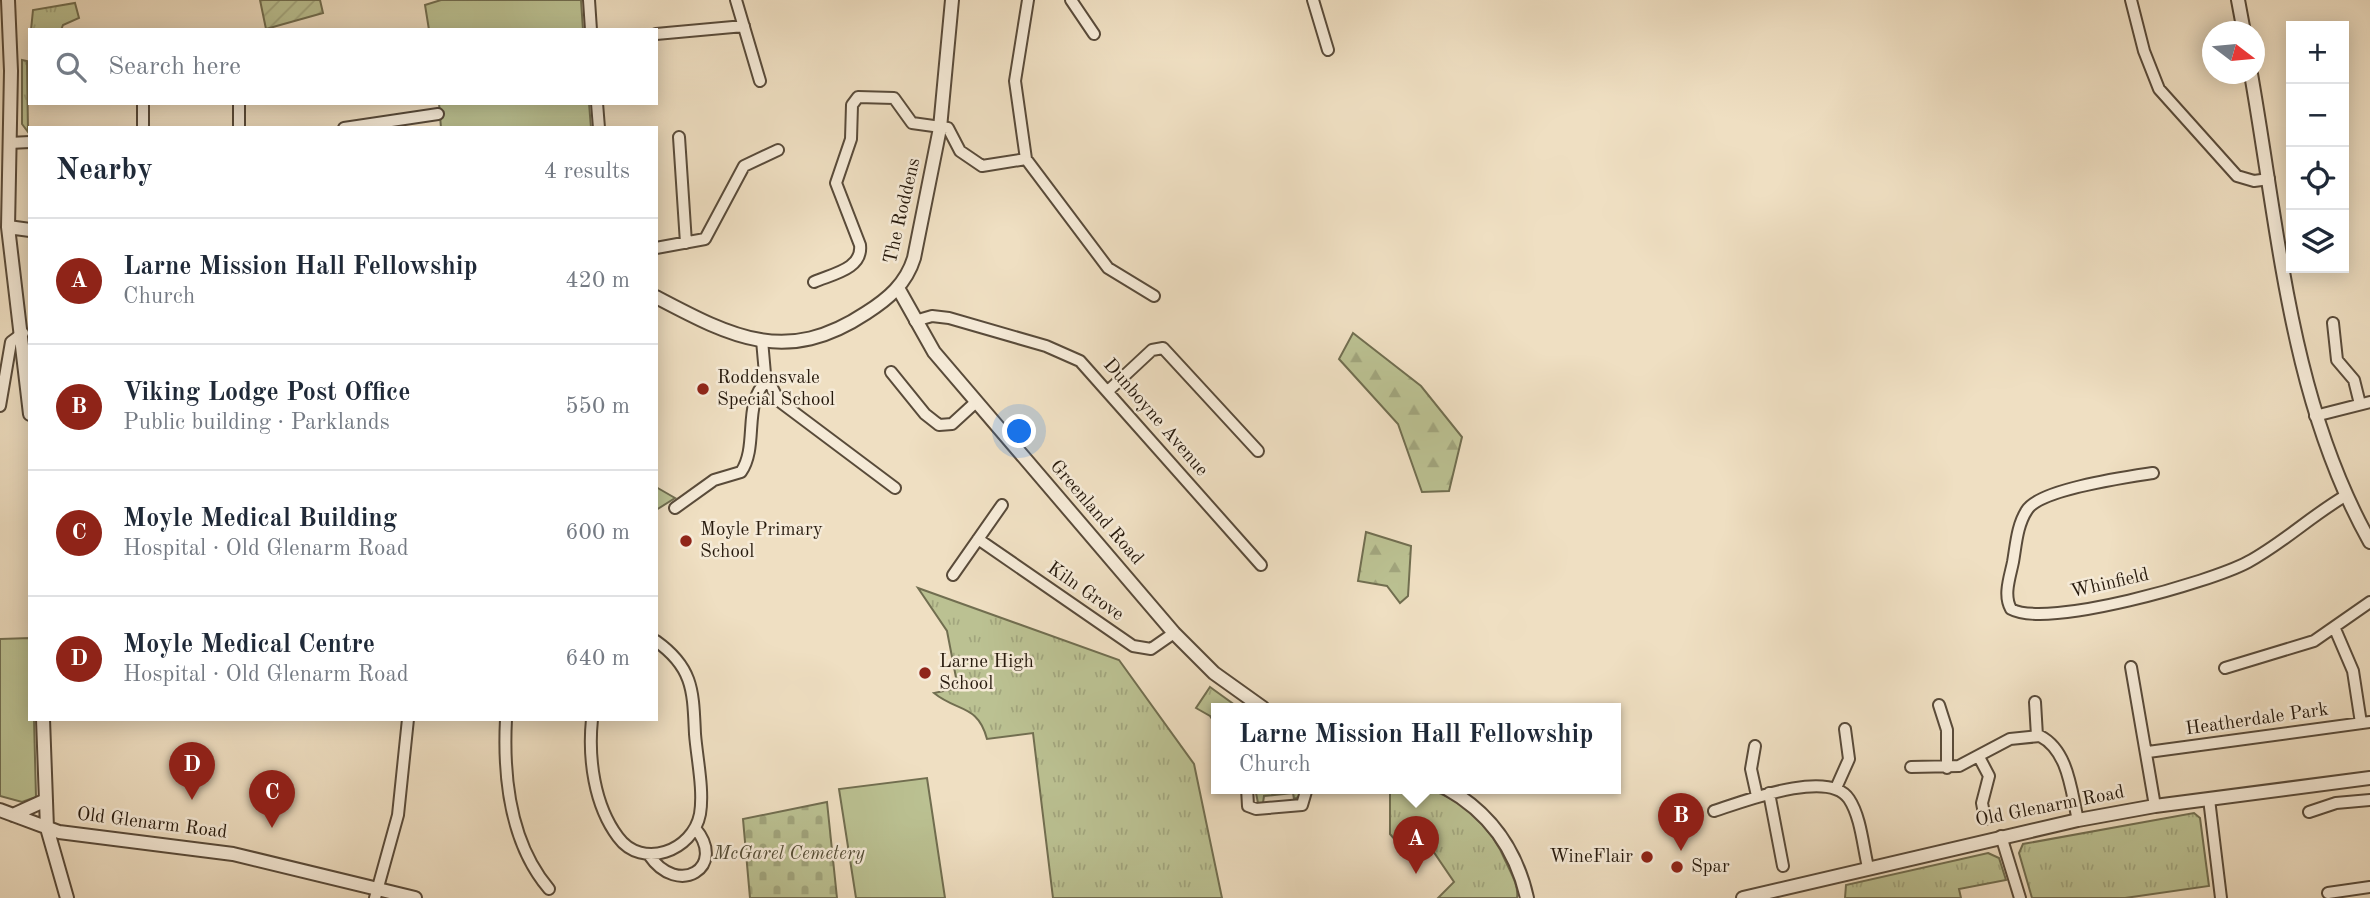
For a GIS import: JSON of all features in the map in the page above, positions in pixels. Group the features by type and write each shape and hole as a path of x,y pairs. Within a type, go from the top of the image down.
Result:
{"street":[{"path":"8,0 5,59 9,87 8,227 28,391"},
{"path":"589,0 591,28"},
{"path":"736,0 760,81"},
{"name":"The Roddens","path":"658,298 723,332 762,340 802,341 853,322 898,288 910,271 914,258 940,128 952,0"},
{"path":"1028,0 1015,81 1026,159 1108,268 1154,296"},
{"path":"1071,0 1094,34"},
{"path":"1313,0 1328,50"},
{"path":"2132,0 2144,51 2159,89 2238,176 2254,181 2269,179"},
{"path":"2238,0 2242,21"},
{"path":"658,34 744,26"},
{"path":"0,72 9,87"},
{"path":"2253,84 2303,373 2315,416 2345,496 2370,542"},
{"path":"814,282 853,265 860,252 836,185 851,141 854,101 863,95 892,98 900,103 912,123 948,128 960,151 982,166 1026,159"},
{"path":"143,105 143,126"},
{"path":"239,105 239,126"},
{"path":"597,105 599,126"},
{"path":"357,126 438,114"},
{"path":"679,138 686,243"},
{"path":"9,143 28,142"},
{"path":"658,248 705,239 744,166 778,150"},
{"path":"8,227 28,230"},
{"name":"Greenland Road","path":"898,288 934,352 1174,633 1214,673 1256,703"},
{"name":"Dunboyne Avenue","path":"915,321 932,316 949,318 1058,351 1083,363 1261,565"},
{"path":"2315,416 2365,403 2354,380 2337,360 2333,323"},
{"path":"0,407 11,342 23,333"},
{"path":"762,340 761,354 767,382 782,404 895,488"},
{"path":"1108,391 1152,349 1165,349 1258,451"},
{"path":"891,372 925,414 939,425 952,424 976,402"},
{"path":"674,508 714,480 741,472 749,455 757,395 767,382"},
{"name":"Whinfield","path":"2153,473 2060,491 2033,502 2023,518 2015,545 2007,595 2011,609 2018,612 2047,613 2080,611 2202,581 2260,555 2345,496"},
{"path":"953,575 1002,505"},
{"name":"Kiln Grove","path":"978,539 1133,646 1151,649 1174,633"},
{"path":"2225,668 2302,646 2334,629 2370,602"},
{"path":"2334,629 2353,671 2365,722"},
{"path":"649,855 676,848 695,828 700,809 693,692 684,668 658,643"},
{"path":"2131,667 2148,752 2155,806"},
{"path":"2035,702 2037,736"},
{"path":"1939,705 1947,730 1947,768"},
{"path":"43,721 47,828 67,898"},
{"path":"377,893 398,815 408,721"},
{"path":"506,721 507,777 514,822 532,867 549,889"},
{"path":"592,721 593,769 605,814 621,841 649,855 659,870 672,879 682,881 702,871 705,861 703,840 695,828"},
{"name":"Heatherdale Park","path":"2148,752 2365,722"},
{"path":"1836,788 1849,759 1845,729"},
{"path":"1911,767 1947,768 1979,757 2010,739 2037,736 2052,744 2061,757 2078,820"},
{"path":"1755,746 1751,769 1763,795 1783,866"},
{"path":"1979,757 1990,778 1982,803 1985,819"},
{"name":"Old Glenarm Road","path":"1743,898 2078,820 2155,806 2370,778"},
{"path":"1714,811 1763,795 1819,786 1836,788 1851,801 1868,867"},
{"path":"1247,794 1248,806 1256,809 1303,805 1306,794"},
{"path":"1455,794 1474,806 1496,830 1515,861 1527,898"},
{"path":"2209,799 2221,898"},
{"path":"13,814 46,800"},
{"path":"2309,812 2336,803 2370,800"},
{"name":"Old Glenarm Road","path":"0,810 47,828 111,840 233,854 377,893 415,898"},
{"path":"2001,836 2020,898"},
{"path":"2328,893 2370,887"}],"green space":[{"path":"260,0 320,0 323,13 266,28"},
{"path":"441,0 581,0 583,28 429,28 425,5"},
{"path":"75,3 79,18 62,28 31,28 33,10"},
{"path":"22,60 27,61 28,132 22,124"},
{"path":"439,105 589,105 591,126 441,126"},
{"path":"1353,333 1421,386 1462,437 1449,491 1422,492 1398,424 1339,359"},
{"path":"658,488 675,498 658,509"},
{"path":"1366,532 1411,546 1408,596 1400,603 1387,586 1358,581"},
{"path":"918,588 1119,660 1194,764 1222,898 1053,898 1033,733 987,739 983,728 972,714 934,693 958,688 947,631"},
{"path":"28,638 28,721 34,721 36,797 22,802 0,796 0,639"},
{"path":"1210,687 1232,703 1211,703 1211,718 1196,708"},
{"path":"927,778 945,898 856,898 839,789"},
{"path":"1256,794 1283,794 1264,796 1263,803 1258,803"},
{"path":"1390,794 1441,794 1450,798 1473,815 1492,837 1514,880 1517,898 1438,898 1454,882 1433,851 1404,850 1390,834"},
{"name":"McGarel Cemetery","path":"827,802 837,898 750,898 743,819"},
{"path":"2194,813 2200,818 2209,886 2125,898 2032,898 2019,853 2023,844"},
{"path":"1988,853 1999,858 2006,880 1959,889 1961,898 1845,898 1846,885"}],"place":[{"name":"Roddensvale Special School","path":"703,389"},
{"name":"Moyle Primary School","path":"686,541"},
{"name":"Larne High School","path":"925,673"},
{"name":"Moyle Medical Centre","path":"192,800"},
{"name":"Moyle Medical Building","path":"272,828"},
{"name":"Viking Lodge Post Office","path":"1681,851"},
{"name":"WineFlair","path":"1647,857"},
{"name":"Spar","path":"1677,867"},
{"name":"Larne Mission Hall Fellowship","path":"1416,874"}]}
